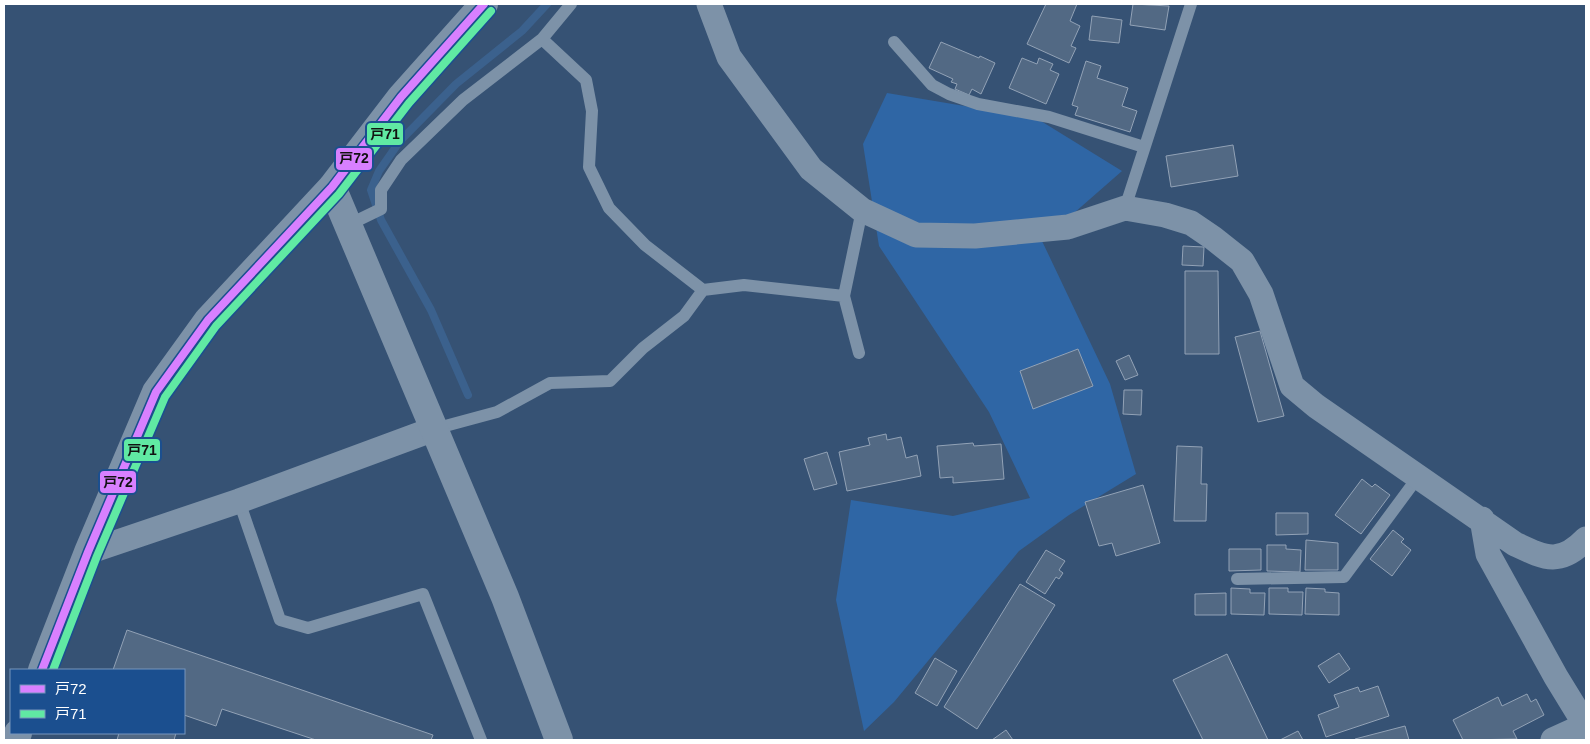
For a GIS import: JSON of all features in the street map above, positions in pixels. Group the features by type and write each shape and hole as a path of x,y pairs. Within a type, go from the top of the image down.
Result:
{"street":[{"path":"42,669 88,552 156,392 208,320 332,187 401,97 484,4"},
{"path":"709,4 729,57 810,169 862,210 916,235 975,236 1068,227 1125,208 1165,215 1191,223 1242,262 1262,294 1292,386 1361,439 1515,544 1538,555 1552,558 1576,549 1586,539"},
{"path":"332,187 505,597 559,740"},
{"path":"88,552 239,501 434,429"},
{"path":"1482,520 1488,554 1556,677 1586,725 1553,740"}],"lane":[{"path":"348,225 381,209 381,190 400,160 463,100 542,39 571,4"},
{"path":"1125,208 1191,4"},
{"path":"542,39 586,80 592,111 589,167 609,208 645,245 703,290"},
{"path":"894,42 932,85 949,94 978,104 1049,117 1144,147"},
{"path":"859,353 844,296 862,210"},
{"path":"434,429 497,412 550,383 610,381 643,348 684,316 703,290 744,284 844,296"},
{"path":"1237,579 1344,577 1418,477"},
{"path":"239,501 280,620 308,628 423,594 481,740"}],"shaded area":[{"path":"887,93 1036,118 1122,171 1042,241 1110,384 1136,474 1069,515 1019,551 894,702 864,731 836,600 851,500 953,516 1030,498 989,412 879,246 863,144"}],"building":[{"path":"1046,4 1077,4 1070,21 1080,26 1071,46 1076,48 1069,63 1027,44"},
{"path":"1133,4 1169,6 1165,30 1130,25"},
{"path":"1092,16 1122,20 1119,43 1089,40"},
{"path":"941,42 995,63 981,94 972,89 969,95 955,89 957,84 951,82 953,79 929,68"},
{"path":"1022,58 1037,64 1039,58 1053,64 1050,70 1059,74 1046,104 1009,88"},
{"path":"1086,61 1101,66 1097,78 1128,88 1122,106 1137,111 1130,132 1075,115 1078,107 1072,105"},
{"path":"1233,145 1238,176 1171,187 1166,156"},
{"path":"1183,246 1204,247 1203,266 1182,265"},
{"path":"1185,271 1218,271 1219,354 1185,354"},
{"path":"1260,331 1284,416 1258,422 1235,337"},
{"path":"1078,349 1093,386 1033,409 1020,371"},
{"path":"1129,355 1138,375 1125,380 1116,361"},
{"path":"1124,390 1142,390 1141,415 1123,414"},
{"path":"886,434 887,440 901,437 906,458 917,455 921,476 847,491 839,452 870,445 868,438"},
{"path":"973,443 974,446 1001,444 1004,479 953,483 953,477 940,478 937,446"},
{"path":"1177,446 1202,447 1201,484 1207,484 1206,521 1174,521"},
{"path":"827,452 837,484 814,490 804,459"},
{"path":"1362,479 1372,487 1375,484 1390,495 1361,534 1335,515"},
{"path":"1143,485 1160,543 1116,556 1112,543 1099,546 1085,502"},
{"path":"1276,513 1308,513 1308,534 1276,535"},
{"path":"1393,530 1404,539 1401,542 1411,550 1392,576 1370,559"},
{"path":"1306,540 1338,543 1338,570 1305,570"},
{"path":"1267,545 1286,545 1286,549 1301,550 1300,572 1267,571"},
{"path":"1229,549 1261,549 1261,570 1229,571"},
{"path":"1046,550 1065,561 1059,570 1063,573 1059,579 1056,577 1045,594 1026,582"},
{"path":"1020,584 1055,605 977,729 944,707"},
{"path":"1231,588 1250,589 1250,593 1265,593 1264,615 1231,614"},
{"path":"1269,588 1288,588 1288,592 1303,592 1302,615 1269,614"},
{"path":"1306,588 1325,589 1325,592 1339,593 1339,615 1305,614"},
{"path":"1226,593 1226,615 1195,615 1195,594"},
{"path":"127,630 433,735 431,740 316,740 222,709 216,726 185,715 185,669 113,669"},
{"path":"1339,653 1350,669 1329,683 1318,666"},
{"path":"1227,654 1268,740 1203,740 1173,680"},
{"path":"935,658 957,671 937,706 915,693"},
{"path":"1378,686 1389,716 1326,737 1318,715 1339,707 1334,695 1358,687 1360,692"},
{"path":"1527,694 1531,702 1536,699 1544,715 1513,731 1517,739 1463,740 1453,720 1498,697 1502,706"},
{"path":"1405,726 1409,740 1355,739"},
{"path":"1006,730 1013,740 992,740"},
{"path":"1298,731 1303,740 1280,740"},
{"path":"119,734 176,734 174,740 117,740"}],"waterway":[{"path":"468,395 431,310 381,220 371,190 379,171 400,141 456,84 522,31 547,4"}],"transit line":[{"name":"戸72","path":"42,669 88,552 156,392 208,320 332,187 401,97 484,4"},
{"name":"戸71","path":"53,669 97,556 165,397 216,326 339,194 409,103 491,11"}]}
